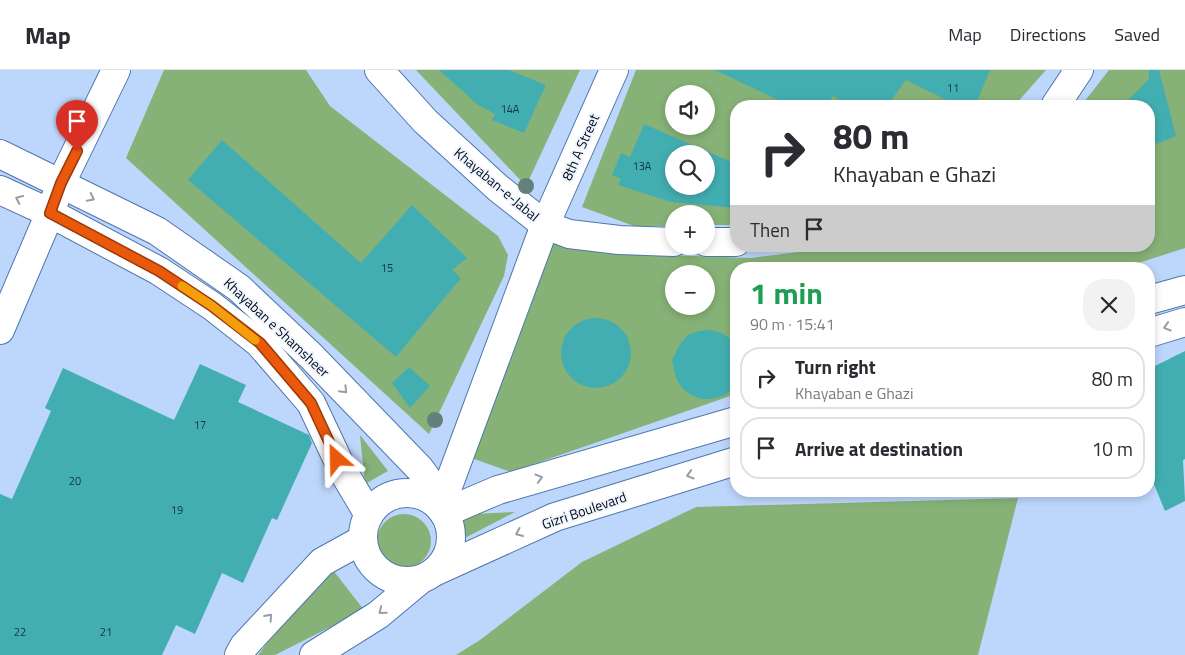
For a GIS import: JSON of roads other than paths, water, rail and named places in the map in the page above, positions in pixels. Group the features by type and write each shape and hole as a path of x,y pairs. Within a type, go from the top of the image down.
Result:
{"main road":[{"path":"0,330 61,183 116,70"},
{"name":"Khayaban-e-Jabal","path":"379,70 425,121 498,188 545,225 569,234 665,242"},
{"name":"8th A Street","path":"439,508 545,225 614,70"},
{"path":"1059,100 1079,70"},
{"name":"Khayaban e Shamsheer","path":"0,154 157,231 239,288 311,356 420,469 431,484 439,508"},
{"name":"Khayaban e Shamsheer","path":"0,190 50,213 159,271 212,306 260,343 311,403 344,473 366,528"},
{"path":"715,242 730,242"},
{"path":"1155,298 1185,290"},
{"path":"1155,331 1185,322"},
{"path":"439,508 730,423"},
{"name":"Gizri Boulevard","path":"428,575 555,517 730,463"},
{"path":"238,655 244,646 322,562 366,528 382,501 399,494 418,494 439,508 450,527 451,543 446,558 378,615 314,655"},
{"path":"366,528 369,559 378,570 391,578 404,582 428,575"}]}
